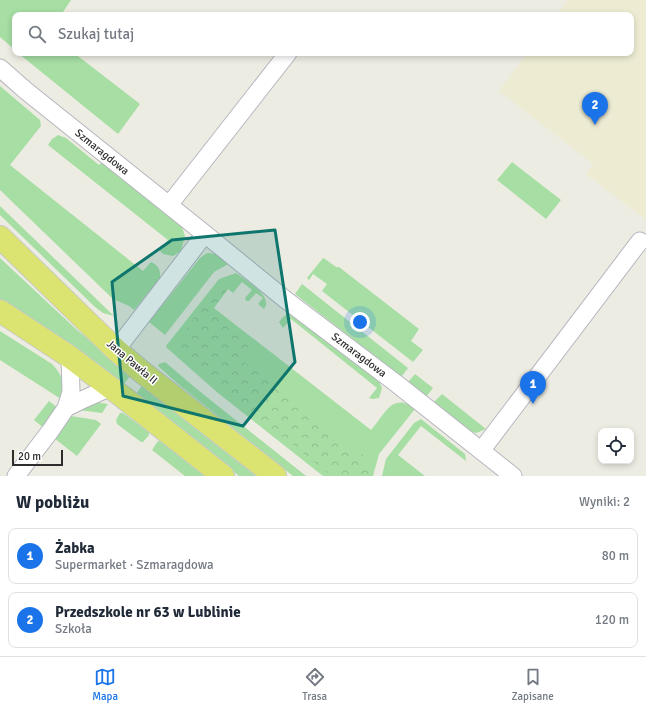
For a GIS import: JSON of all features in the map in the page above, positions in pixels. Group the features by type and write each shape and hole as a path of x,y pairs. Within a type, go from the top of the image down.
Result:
{"main road":[{"name":"Jana Pawła II","path":"0,237 116,350 148,377 275,476"},
{"path":"0,311 70,357 111,387 222,476"}],"street":[{"path":"169,205 286,56"},
{"name":"Szmaragdowa","path":"0,68 25,90 286,300 356,352 513,476"},
{"path":"116,350 205,234"},
{"path":"481,451 640,241"},
{"path":"16,476 52,430 66,408 72,392 70,357"},
{"path":"66,408 111,387"}],"highlighted area":[{"path":"275,230 295,362 243,426 123,396 112,282 172,240"}],"shaded area":[{"path":"568,0 646,0 646,220 586,174 593,165 587,159 499,91 526,56 634,56 634,12 559,12"}],"green space":[{"path":"0,0 71,0 63,12 12,12 12,47 0,37"},
{"path":"22,56 78,56 140,104 118,134"},
{"path":"0,86 40,120 41,126 10,165 143,271 151,262 158,268 160,278 134,310 129,306 113,299 0,190"},
{"path":"58,135 66,138 99,165 103,161 181,224 185,236 181,251 173,256 163,254 159,250 168,240 48,145 52,139"},
{"path":"512,162 561,200 546,219 497,180"},
{"path":"0,206 114,316 103,313 95,307 0,215"},
{"path":"207,253 217,254 230,263 214,272 165,335 149,322 200,258"},
{"path":"0,258 77,330 132,374 123,385 0,300"},
{"path":"323,258 336,267 339,267 419,329 411,341 423,350 413,362 322,291 327,284 313,274 309,280 307,278"},
{"path":"236,273 262,294 266,304 264,309 258,304 263,298 256,293 249,301 246,301 245,298 252,290 242,282 233,293 228,289 214,308 371,430 385,412 395,404 407,404 415,409 379,454 373,476 323,476 218,393 167,348 166,346 219,279"},
{"path":"221,283 228,289 211,310 251,342 240,359 371,461 369,476 332,476 171,348"},
{"path":"302,284 408,368 402,376 295,294"},
{"path":"287,314 294,314 379,381 382,388 379,398 369,398 377,388 291,319 283,328 279,322"},
{"path":"0,331 52,364 61,376 63,388 61,399 0,360"},
{"path":"165,362 306,476 293,476 178,384 158,366 159,364"},
{"path":"415,374 433,388 426,397 409,384 409,381"},
{"path":"144,383 261,476 239,476 135,395"},
{"path":"442,394 486,429 476,433 467,430 433,403"},
{"path":"49,401 58,408 44,428 34,420"},
{"path":"96,402 108,404 102,413 78,410"},
{"path":"120,413 123,413 149,432 149,435 143,442 117,424 116,420"},
{"path":"71,416 96,420 101,424 77,456 54,438"},
{"path":"421,419 465,454 466,461 421,426 398,455 425,476 382,476 386,459 414,423"},
{"path":"158,441 163,442 206,476 185,476 152,450"}],"place":[{"name":"Przedszkole nr 63 w Lublinie","path":"595,125"},
{"name":"Żabka","path":"533,404"}]}
